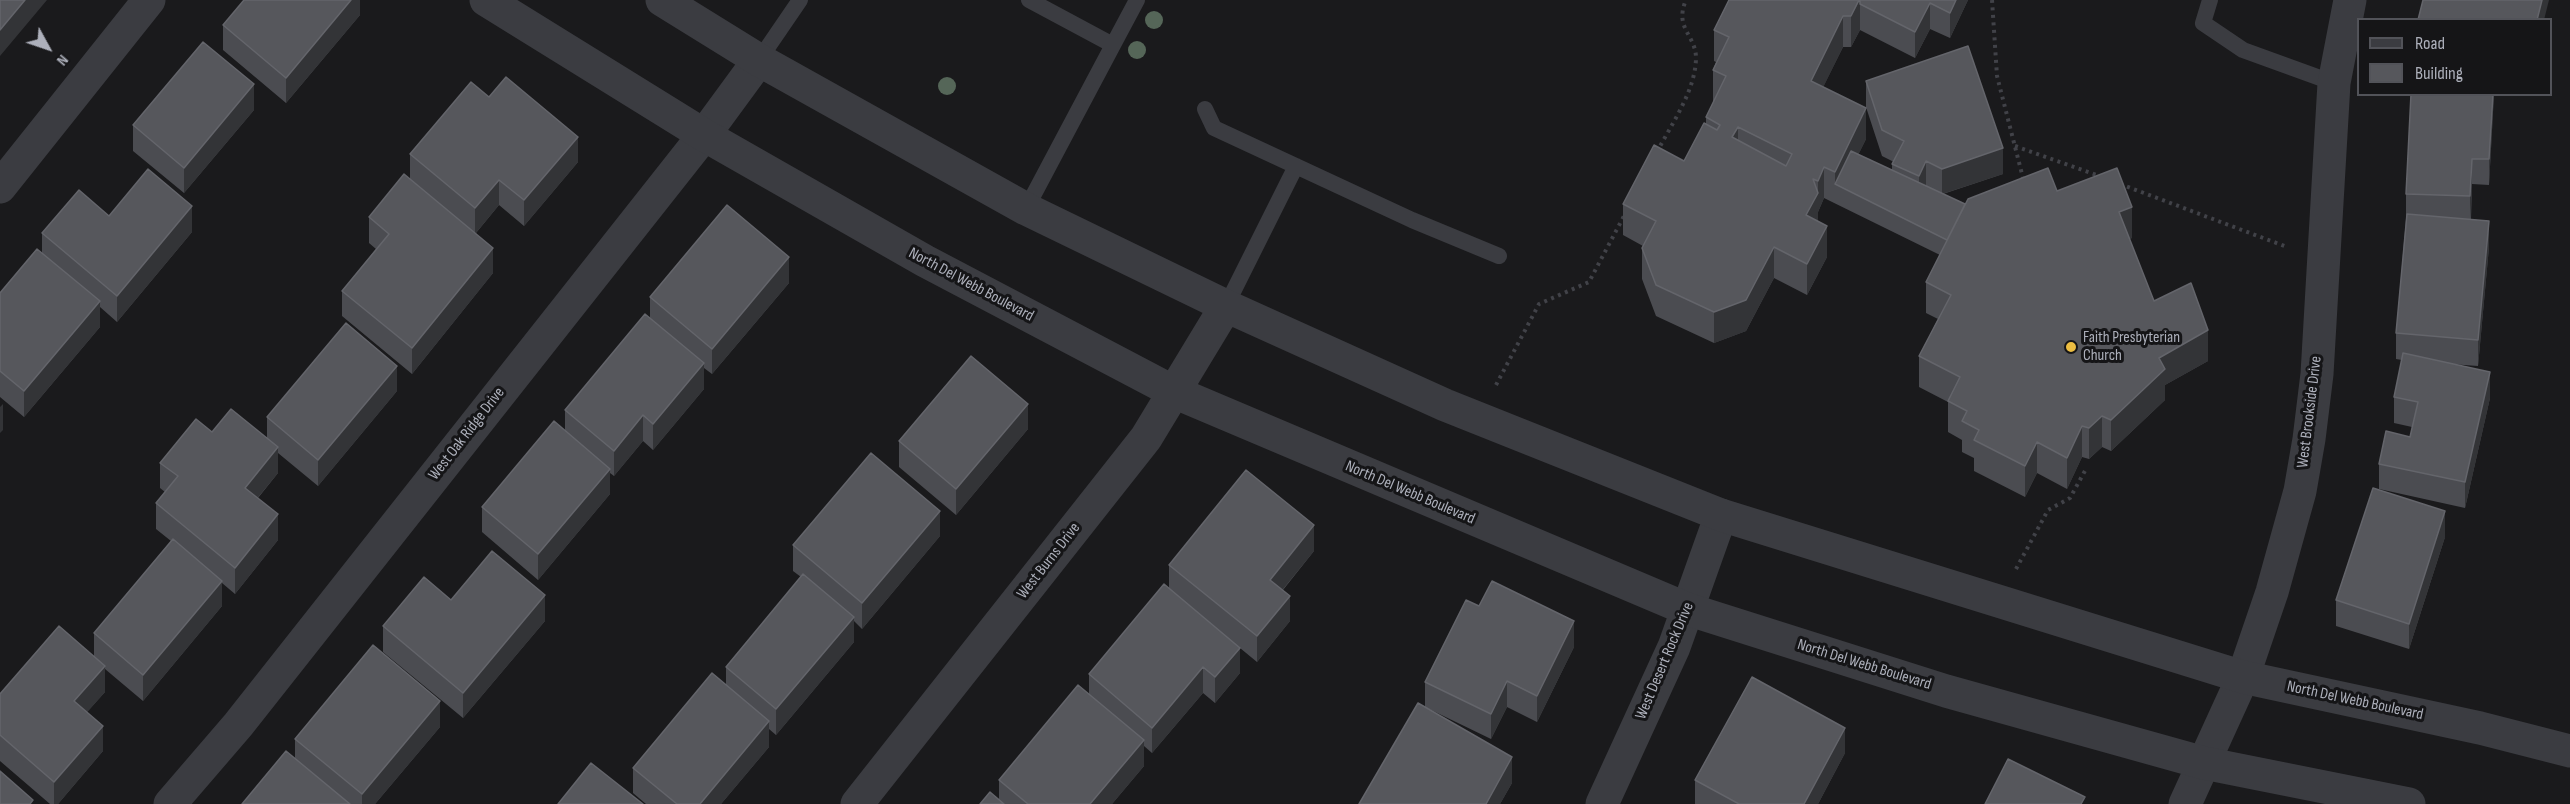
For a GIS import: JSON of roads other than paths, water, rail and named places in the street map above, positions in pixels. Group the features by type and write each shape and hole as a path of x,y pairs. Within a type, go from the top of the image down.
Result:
{"street":[{"path":"0,187 149,0"},
{"name":"North Del Webb Boulevard","path":"486,0 704,135 925,261 1174,392 1688,609 1946,691 2204,763 2409,804"},
{"name":"North Del Webb Boulevard","path":"662,0 759,60 1026,209 1226,306 1445,405 1721,515 2243,677 2570,751"},
{"name":"West Brookside Drive","path":"2185,804 2243,677 2271,592 2300,491 2317,374 2334,83 2350,0"},
{"name":"West Oak Ridge Drive","path":"170,804 238,725 704,135 759,60"},
{"name":"West Burns Drive","path":"857,804 1146,438 1226,306"},
{"name":"West Desert Rock Drive","path":"1602,804 1674,647 1721,515"}],"lane":[{"path":"759,60 800,0"},
{"path":"1029,0 1113,45"},
{"path":"1026,209 1137,0"},
{"path":"2210,0 2203,23 2242,50 2334,83"},
{"path":"1205,109 1214,128 1412,220 1499,256"},
{"path":"1226,306 1296,166"}],"place":[{"name":"Faith Presbyterian Church","path":"2071,347"}]}
